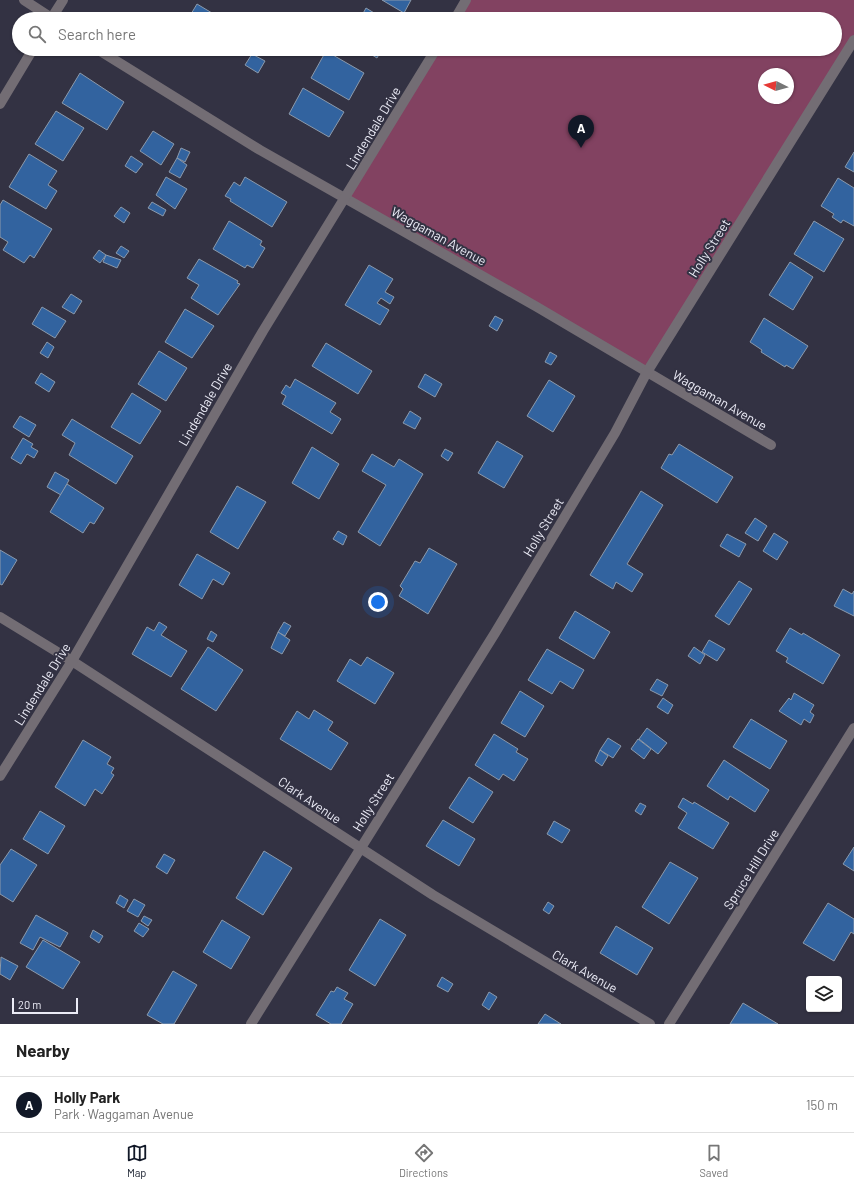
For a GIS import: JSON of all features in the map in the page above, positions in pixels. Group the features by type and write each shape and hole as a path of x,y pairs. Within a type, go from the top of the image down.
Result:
{"street":[{"path":"24,0 42,12"},
{"path":"56,12 63,0"},
{"path":"459,12 466,0"},
{"name":"Holly Street","path":"251,1024 359,848 498,627 615,432 647,372 854,40"},
{"path":"0,104 29,56"},
{"name":"Waggaman Avenue","path":"108,56 177,100 345,199 459,262 771,445"},
{"name":"Lindendale Drive","path":"0,776 72,661 263,331 432,56"},
{"name":"Clark Avenue","path":"0,617 72,661 439,899 650,1024"},
{"name":"Spruce Hill Drive","path":"669,1024 854,728"}],"shaded area":[{"path":"466,0 854,0 854,40 647,372 345,199 432,56 842,56 842,12 459,12"}],"building":[{"path":"382,0 411,0 405,12"},
{"path":"197,4 210,12 192,12"},
{"path":"366,8 373,12 364,12"},
{"path":"251,56 256,56 265,61 258,73 245,65"},
{"path":"323,56 335,56 364,73 349,100 311,78"},
{"path":"80,73 124,102 107,130 62,103"},
{"path":"303,88 344,112 329,137 289,114"},
{"path":"56,111 84,128 63,161 35,144"},
{"path":"153,131 174,144 161,165 140,151"},
{"path":"181,148 190,152 185,162 177,158"},
{"path":"854,152 854,172 845,167"},
{"path":"29,154 57,171 48,185 57,191 46,209 9,187"},
{"path":"131,156 143,164 136,173 125,166"},
{"path":"177,158 187,165 180,178 169,172"},
{"path":"166,177 187,189 175,209 156,195"},
{"path":"245,177 287,202 272,227 230,201 231,199 225,196 234,182 240,186"},
{"path":"838,178 854,188 854,226 843,220 841,223 832,217 834,214 821,206"},
{"path":"3,200 52,229 34,258 30,255 24,263 3,250 8,242 0,237 0,205"},
{"path":"152,202 166,210 163,216 148,208"},
{"path":"121,207 130,213 124,223 114,216"},
{"path":"229,221 262,241 260,245 265,248 253,268 247,265 245,268 213,249"},
{"path":"814,221 844,239 824,272 794,254"},
{"path":"121,246 129,251 124,258 116,253"},
{"path":"99,250 106,255 100,263 93,258"},
{"path":"106,255 121,260 117,268 103,262"},
{"path":"199,259 238,281 237,283 240,284 218,315 191,298 199,285 187,278"},
{"path":"790,262 813,277 793,310 769,295"},
{"path":"369,265 393,279 385,292 394,297 390,304 381,298 377,303 389,310 380,325 345,305"},
{"path":"71,294 82,301 74,314 62,307"},
{"path":"42,307 66,321 55,338 32,324"},
{"path":"185,309 214,326 192,358 165,342"},
{"path":"495,316 503,320 497,331 489,326"},
{"path":"764,318 808,346 793,369 786,365 785,367 761,352 762,350 750,342"},
{"path":"47,342 54,347 48,358 40,353"},
{"path":"326,343 372,371 358,394 312,366"},
{"path":"159,351 187,368 166,401 138,384"},
{"path":"550,352 557,356 551,365 545,362"},
{"path":"41,373 55,382 49,392 35,383"},
{"path":"425,374 442,384 435,397 418,387"},
{"path":"295,379 336,403 330,412 341,419 332,434 282,404 286,396 281,393 286,385 290,388"},
{"path":"549,380 575,396 553,432 527,416"},
{"path":"132,393 161,411 140,444 111,427"},
{"path":"410,411 421,418 415,429 403,423"},
{"path":"20,416 36,425 29,437 13,427"},
{"path":"72,419 133,456 116,484 69,455 75,443 62,435"},
{"path":"23,438 33,444 31,447 38,451 34,458 27,454 21,464 11,458"},
{"path":"497,441 523,456 504,488 478,473"},
{"path":"679,444 733,477 717,503 661,468 669,454 672,455"},
{"path":"312,447 339,464 319,499 292,483"},
{"path":"445,449 453,453 448,461 441,456"},
{"path":"372,454 394,467 399,459 423,474 380,546 358,532 386,485 362,471"},
{"path":"55,472 69,480 61,495 47,487"},
{"path":"67,484 104,508 94,524 90,522 83,533 50,512"},
{"path":"237,486 266,502 238,549 210,532"},
{"path":"641,491 663,505 627,564 643,574 632,592 616,582 613,589 590,575"},
{"path":"755,518 767,526 758,541 745,533"},
{"path":"338,531 347,536 343,545 333,539"},
{"path":"774,533 788,542 777,560 763,551"},
{"path":"727,534 746,544 739,557 720,546"},
{"path":"429,548 457,564 428,614 399,596 403,589 400,586 415,561 420,563"},
{"path":"0,550 17,560 2,585 0,584"},
{"path":"197,554 230,573 223,585 213,579 202,599 179,585"},
{"path":"739,581 752,589 729,625 715,616"},
{"path":"843,589 852,594 854,591 854,616 834,606"},
{"path":"575,611 610,632 594,659 559,638"},
{"path":"159,622 167,627 161,635 187,651 171,677 132,654 147,627 154,631"},
{"path":"284,622 291,626 285,636 278,632"},
{"path":"790,628 802,635 803,633 840,655 823,684 786,662 788,658 776,651"},
{"path":"211,631 217,635 213,642 207,639"},
{"path":"278,632 290,640 282,654 271,648"},
{"path":"709,640 725,649 717,661 702,652"},
{"path":"208,647 243,670 216,711 181,689"},
{"path":"694,647 705,655 700,664 688,656"},
{"path":"547,649 584,670 573,689 560,681 552,694 528,680"},
{"path":"367,657 394,673 375,704 337,681 350,659 361,666"},
{"path":"657,679 668,685 662,696 650,690"},
{"path":"520,691 544,706 525,737 501,723"},
{"path":"794,693 814,705 810,712 814,715 810,723 804,719 801,725 779,711 789,698 791,700"},
{"path":"663,698 673,705 668,714 657,707"},
{"path":"314,710 333,722 328,730 348,743 331,770 280,739 297,711 309,719"},
{"path":"751,719 787,741 770,769 733,747"},
{"path":"647,728 667,743 658,754 639,739"},
{"path":"494,734 518,749 516,752 528,759 514,781 503,774 499,780 475,765"},
{"path":"608,738 621,746 613,758 600,750"},
{"path":"638,739 651,749 644,759 631,749"},
{"path":"83,740 111,757 107,764 114,768 111,773 114,775 102,794 95,789 85,806 55,787"},
{"path":"600,750 608,756 602,766 595,761"},
{"path":"724,760 769,790 755,812 730,796 728,800 707,786"},
{"path":"469,777 493,792 473,823 449,808"},
{"path":"683,798 693,804 694,802 729,823 713,849 678,828 687,813 678,807"},
{"path":"640,803 646,806 641,815 635,811"},
{"path":"40,811 65,826 48,854 23,839"},
{"path":"443,820 475,839 459,866 426,846"},
{"path":"554,821 570,830 562,843 547,834"},
{"path":"854,847 854,871 843,864"},
{"path":"11,849 37,865 13,902 0,894 0,865"},
{"path":"264,851 292,868 263,915 236,898"},
{"path":"164,854 175,860 167,874 156,867"},
{"path":"670,862 698,878 669,924 642,907"},
{"path":"120,895 128,900 124,908 116,903"},
{"path":"134,899 145,905 138,917 127,911"},
{"path":"548,902 554,906 549,914 543,910"},
{"path":"828,903 854,919 854,934 851,932 834,961 803,943"},
{"path":"36,915 68,933 60,947 40,937 33,950 20,943"},
{"path":"144,916 152,920 148,926 141,921"},
{"path":"380,919 406,935 375,986 349,970"},
{"path":"222,920 250,937 231,969 203,952"},
{"path":"139,923 149,929 143,937 134,931"},
{"path":"616,926 653,948 637,975 600,953"},
{"path":"93,930 103,936 99,943 90,937"},
{"path":"43,940 80,962 63,989 26,967"},
{"path":"1,957 18,966 10,980 0,974"},
{"path":"173,971 197,985 174,1024 163,1024 147,1015"},
{"path":"442,977 453,984 448,992 437,986"},
{"path":"337,987 348,993 344,999 353,1004 341,1024 331,1024 316,1015 331,991 334,992"},
{"path":"489,992 497,997 489,1010 482,1005"},
{"path":"743,1003 778,1024 730,1024"},
{"path":"545,1014 561,1024 538,1024"}],"place":[{"name":"Holly Park","path":"581,148"}]}
